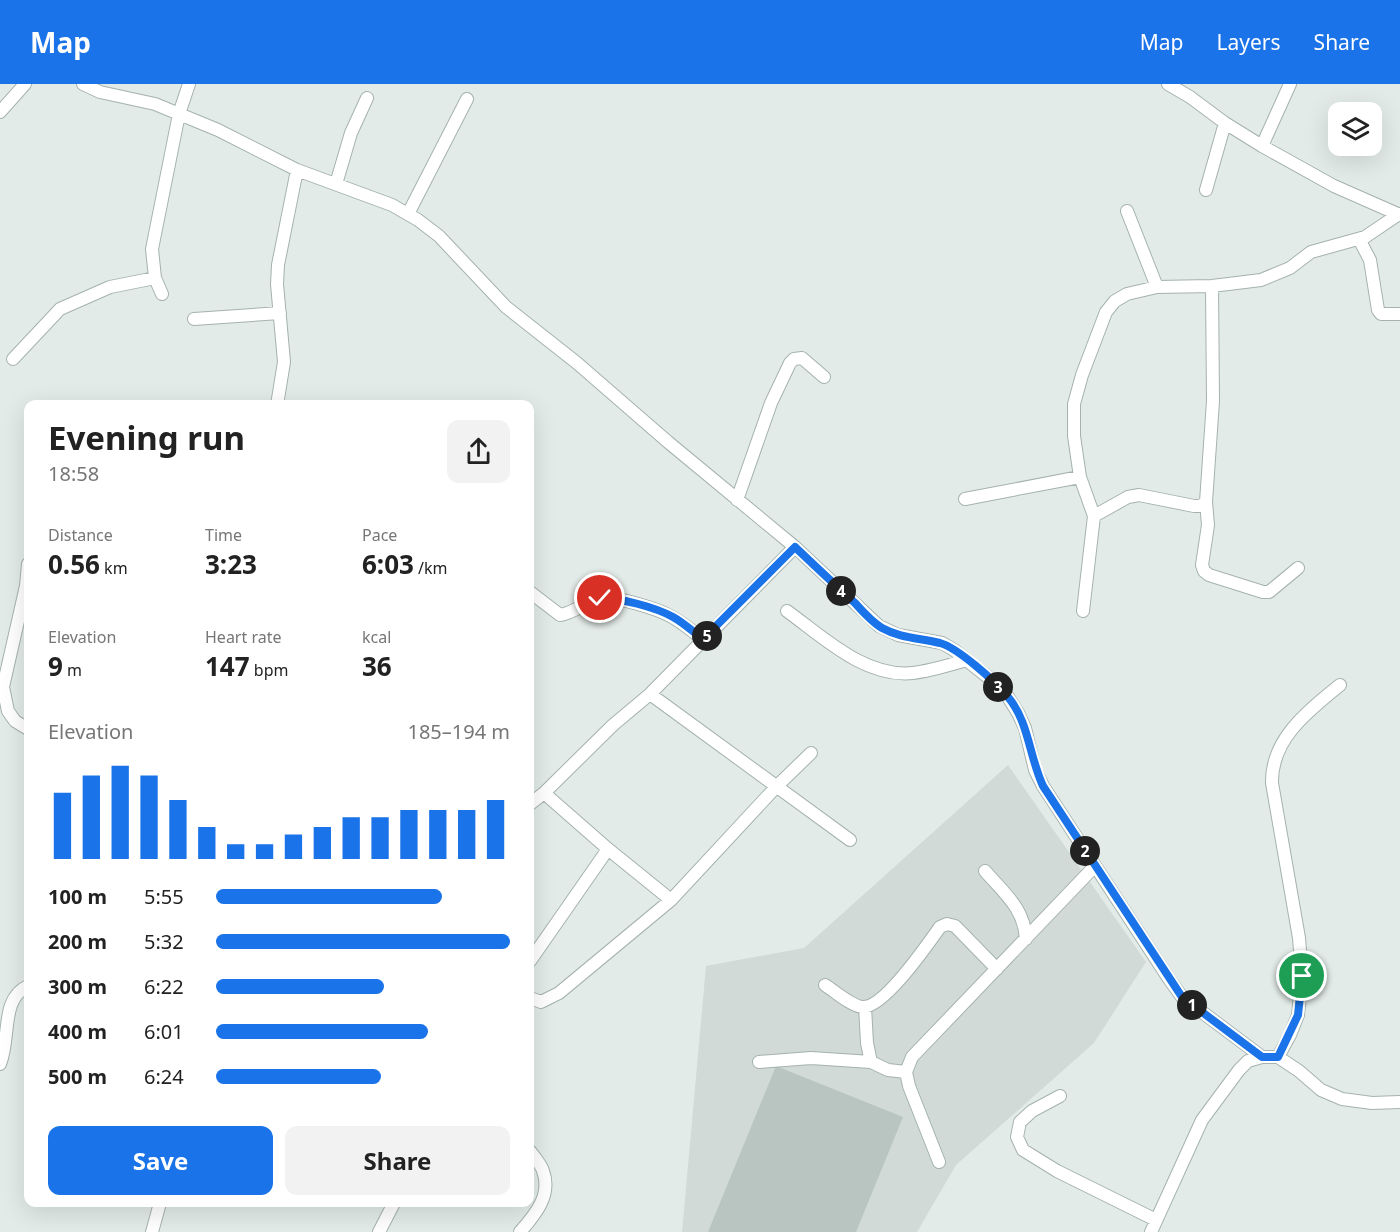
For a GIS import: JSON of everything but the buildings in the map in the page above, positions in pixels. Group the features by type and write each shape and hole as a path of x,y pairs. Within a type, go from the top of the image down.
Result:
{"street":[{"path":"0,112 24,84"},
{"path":"83,84 154,104 218,130 297,170 392,205 408,214 439,236 506,307 578,363 795,547 879,626 898,635 942,644 967,660 1008,697 1025,728 1032,757 1043,786 1182,997 1262,1057"},
{"path":"162,294 155,278 152,249 179,114 189,84"},
{"path":"1168,84 1262,146 1334,186 1399,214"},
{"path":"1262,146 1290,84"},
{"path":"336,184 351,133 367,98"},
{"path":"408,214 467,99"},
{"path":"1206,190 1225,123"},
{"path":"274,400 284,362 277,284 278,265 297,170"},
{"path":"1127,211 1157,287"},
{"path":"1083,611 1094,516 1080,477 1074,436 1074,404 1082,375 1106,312 1115,301 1127,294 1157,287 1212,286 1261,280 1290,268 1311,252 1365,237 1399,214"},
{"path":"1359,239 1370,261 1378,310 1385,315 1400,314"},
{"path":"13,359 60,309 110,287 155,278"},
{"path":"1212,286 1213,401 1206,502 1208,525 1202,564 1204,571 1263,592 1269,592 1298,568"},
{"path":"194,319 280,313"},
{"path":"737,500 771,403 790,363 794,359 802,358 824,377"},
{"path":"965,499 1080,477"},
{"path":"1094,516 1128,497 1139,495 1194,506 1200,506 1206,502"},
{"path":"534,801 613,725 650,694 795,547"},
{"path":"24,595 3,687 8,711 15,721 24,727"},
{"path":"534,595 560,615 567,614 600,598 634,604 674,617 703,639"},
{"path":"787,611 847,654 870,666 898,673 912,673 967,660"},
{"path":"1278,1057 1298,1015 1302,976 1299,938 1272,771 1276,755 1296,723 1340,686"},
{"path":"650,694 850,840"},
{"path":"534,999 541,1002 559,993 671,900 776,787 811,753"},
{"path":"544,793 671,900"},
{"path":"534,956 608,849"},
{"path":"939,1162 909,1086 906,1072 912,1057 1095,866"},
{"path":"985,872 1018,909 1025,926 1026,939"},
{"path":"825,985 858,1006 872,1005 904,975 940,927 947,924 955,926 997,969"},
{"path":"0,1064 6,1009 12,997 24,989"},
{"path":"866,1007 867,1043 872,1062"},
{"path":"1151,1232 1202,1120 1248,1061 1262,1057 1278,1057 1321,1090 1342,1099 1400,1102"},
{"path":"759,1062 811,1058 872,1062 888,1070 906,1072"},
{"path":"1059,1096 1032,1111 1020,1122 1017,1137 1023,1150 1057,1171 1156,1220"},
{"path":"520,1232 542,1203 545,1184 543,1170 534,1157"},
{"path":"152,1232 159,1207"},
{"path":"378,1232 392,1207"}],"shaded area":[{"path":"1008,765 1146,962 1094,1043 956,1165 917,1232 682,1232 706,966 804,948"}],"route":[{"path":"600,598 610,598 664,613 674,617 703,639 795,547 879,626 898,635 942,644 954,650 989,678 1008,697 1025,728 1035,770 1043,786 1182,997 1262,1057 1278,1057 1298,1015 1302,976"}]}
